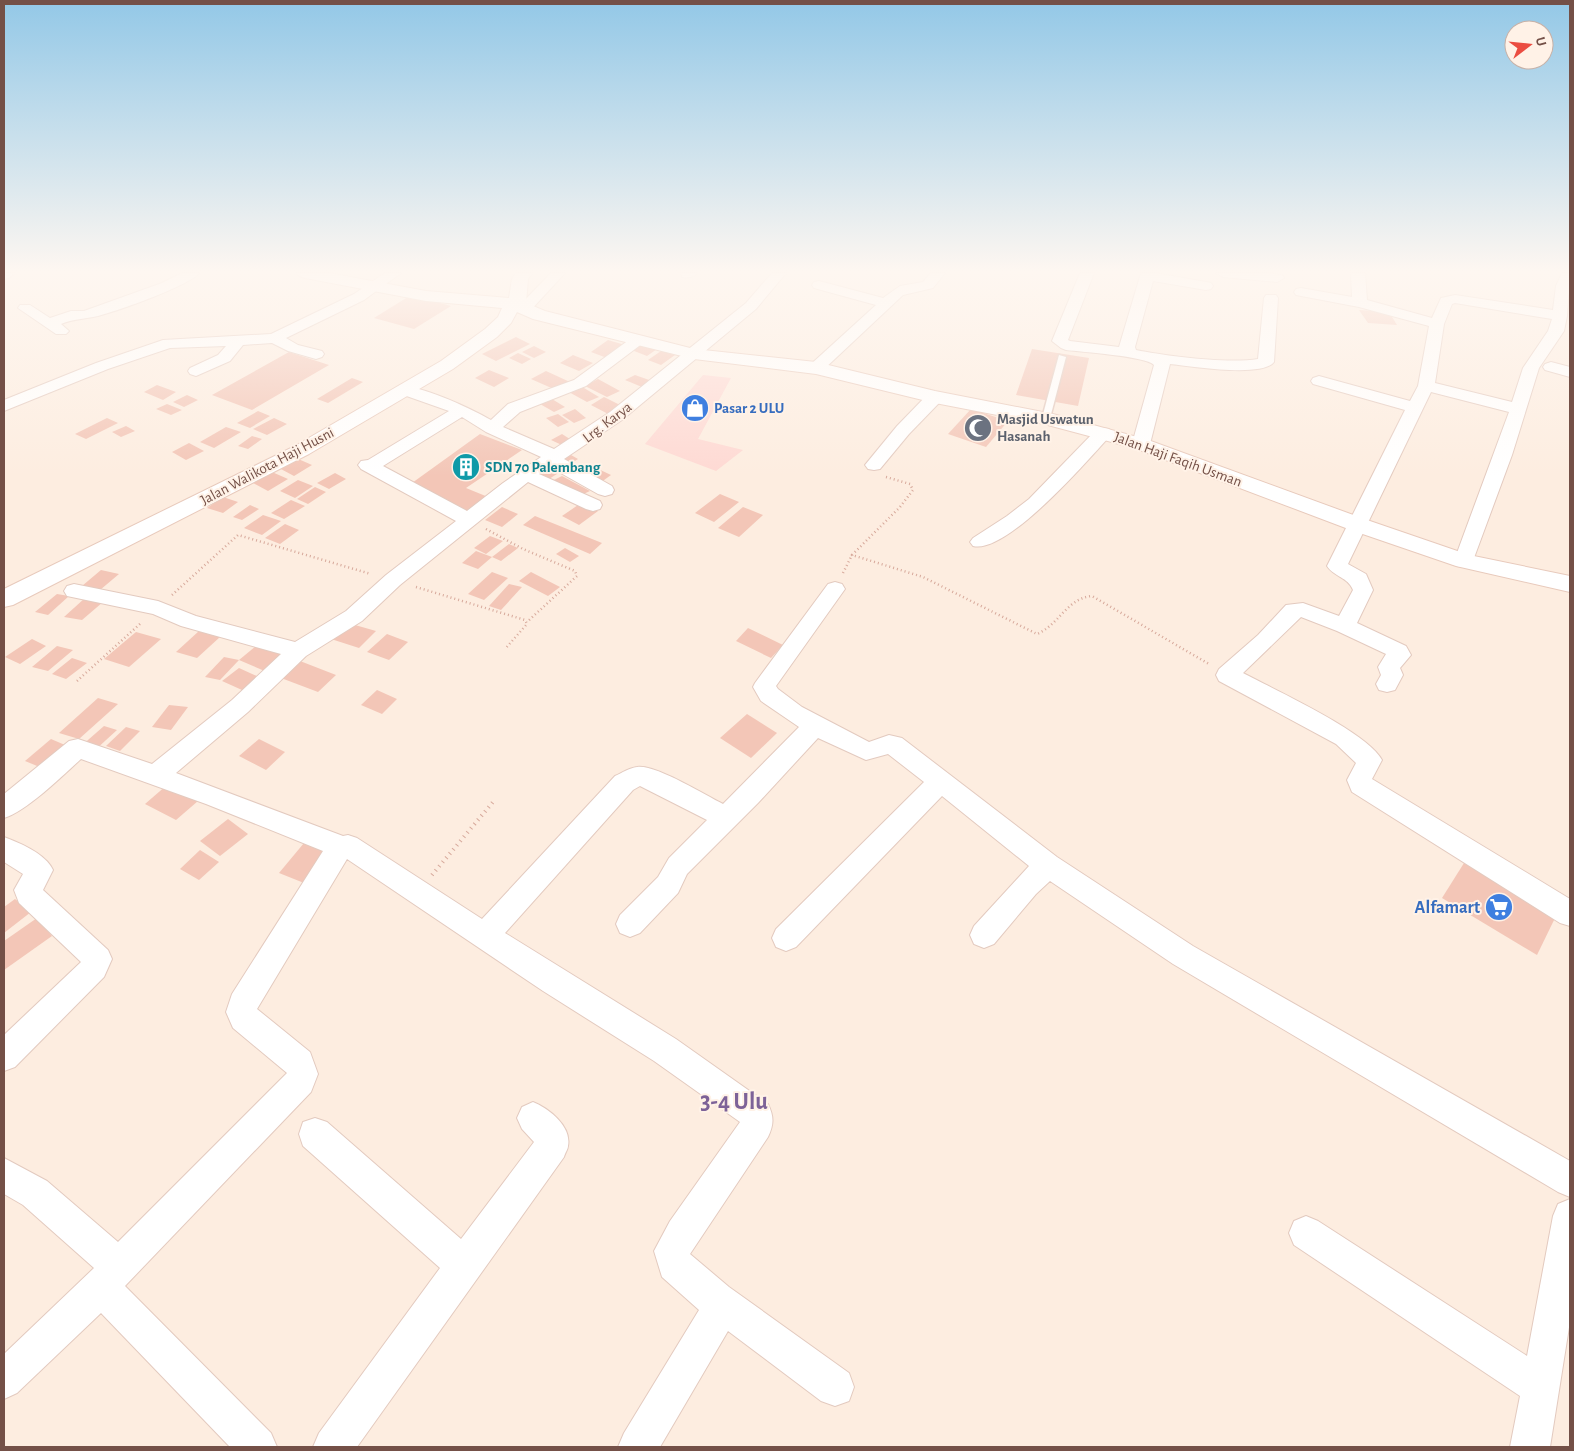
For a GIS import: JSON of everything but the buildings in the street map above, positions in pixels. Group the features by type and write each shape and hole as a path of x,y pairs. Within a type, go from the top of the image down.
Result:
{"street":[{"path":"4,407 102,366 168,343 250,341"},
{"path":"279,341 293,348 316,354"},
{"name":"Jalan Walikota Haji Husni","path":"4,581 288,441 415,369 458,341"},
{"name":"Jalan Walikota Haji Husni","path":"4,600 302,450 446,365 480,341"},
{"path":"492,428 514,408 580,383 637,341"},
{"name":"Jalan Haji Faqih Usman","path":"641,341 694,354 816,368 935,397 1046,418 1141,444 1359,525 1466,562 1570,584"},
{"name":"Lrg. Karya","path":"156,775 240,706 298,651 354,616 393,580 469,520 496,496 594,434 710,341"},
{"path":"816,368 845,341"},
{"path":"1060,341 1066,345 1130,353 1157,359 1184,359 1243,366 1266,362 1268,341"},
{"path":"1129,341 1127,347 1130,353"},
{"path":"1345,626 1364,590 1359,579 1337,566 1359,525 1426,386 1434,341"},
{"path":"1466,562 1531,368 1549,341"},
{"path":"196,371 224,358 238,342"},
{"path":"1141,444 1162,365 1157,359"},
{"path":"1551,367 1570,372"},
{"path":"1319,381 1415,407"},
{"path":"1426,386 1518,409"},
{"path":"404,390 462,410 492,428 553,459 604,490"},
{"path":"874,466 902,430 935,397"},
{"path":"4,407 16,414 4,420"},
{"path":"462,410 369,466 469,520"},
{"path":"980,542 1036,503 1066,474 1103,433"},
{"path":"527,475 593,505"},
{"path":"835,590 764,687 770,696 786,709 866,751 873,752 887,744 893,745 1048,865 1183,955 1570,1180"},
{"path":"74,591 158,608 189,621 298,651"},
{"path":"1387,684 1392,675 1389,667 1396,657 1400,655 1398,651 1345,626 1303,610 1294,610 1266,640 1227,675 1344,738 1370,760 1359,780 1361,785 1570,914"},
{"path":"630,924 668,885 678,866 749,796 816,724"},
{"path":"4,808 20,797 78,748 156,775 342,847 353,847 484,936 665,1050 757,1115 757,1126 682,1233 672,1251 672,1258 675,1264 716,1300 836,1387"},
{"path":"484,936 591,817 624,783 632,778 638,776 650,778 726,818"},
{"path":"786,938 941,781"},
{"path":"4,1380 110,1277 298,1084 303,1076 303,1070 299,1063 244,1018 241,1012 243,1004 337,852 342,847"},
{"path":"4,848 40,870 28,890 29,895 98,960 94,968 4,1056"},
{"path":"984,935 1026,886 1048,865"},
{"path":"333,1447 552,1145 551,1136 533,1118"},
{"path":"315,1134 464,1265"},
{"path":"4,1176 35,1193 257,1447"},
{"path":"1530,1447 1570,1216"},
{"path":"1306,1233 1540,1387"},
{"path":"638,1447 718,1313 716,1300"}],"lane":[{"path":"1046,418 1062,357"}],"path":[{"path":"874,466 874,472 910,484 913,490 900,507 852,555 922,577 1037,634 1044,631 1079,598 1092,596 1227,675"},
{"path":"469,520 523,549 575,572 577,576 574,580 527,622"},
{"path":"77,681 238,535"},
{"path":"417,892 493,802"}],"shaded area":[{"name":"Pasar 2 ULU","path":"703,375 731,378 698,439 743,450 716,471 645,444"}],"place":[{"name":"Pasar 2 ULU","path":"695,408"},
{"name":"Masjid Uswatun Hasanah","path":"978,428"},
{"name":"SDN 70 Palembang","path":"466,467"},
{"name":"Alfamart","path":"1499,907"}],"district":[{"name":"3-4 Ulu","path":"734,1101"}]}
